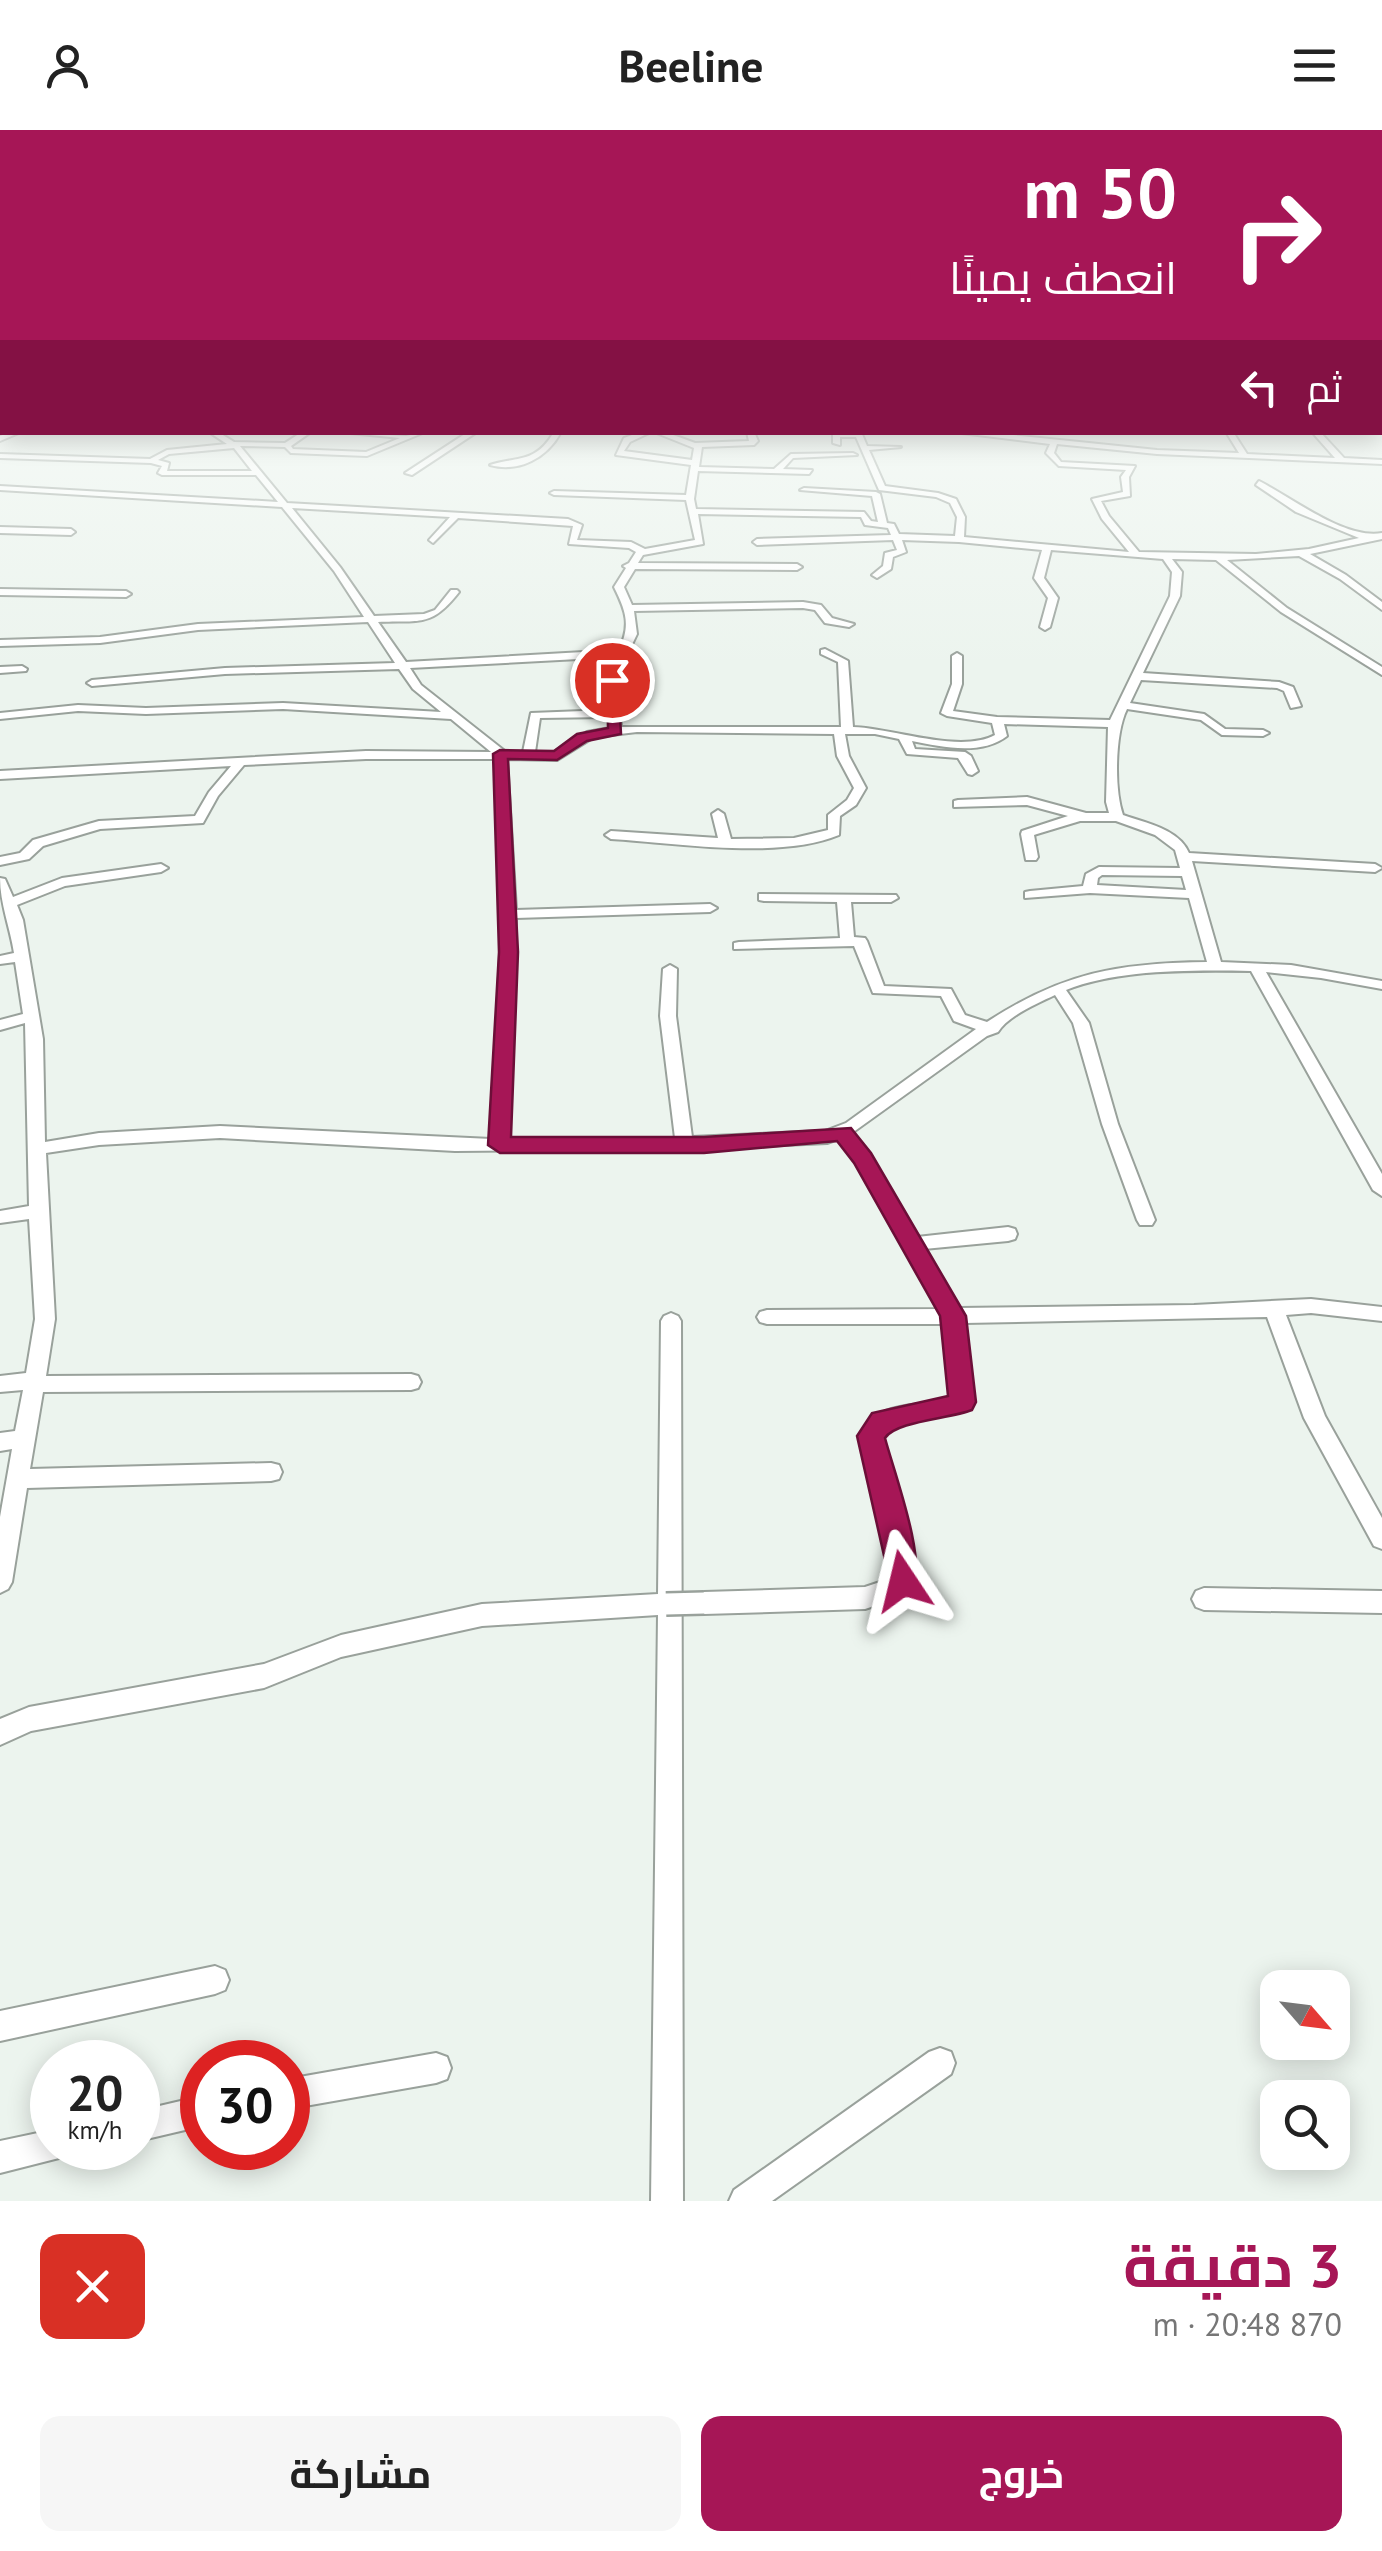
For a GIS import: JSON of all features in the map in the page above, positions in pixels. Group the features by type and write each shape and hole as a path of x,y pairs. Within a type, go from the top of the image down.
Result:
{"street":[{"path":"260,476 337,569 417,687 500,754 508,914 500,1145"},
{"path":"0,488 576,524 572,542 631,546 643,552 700,544 690,498 695,476"},
{"path":"877,476 882,488 938,495 954,502 961,517 959,539"},
{"path":"1126,476 1128,494 1096,499 1136,554"},
{"path":"1259,483 1299,510 1366,538"},
{"path":"804,490 876,494 883,525"},
{"path":"554,493 690,498"},
{"path":"693,510 864,515 867,523 891,526 902,552 888,555 888,567 877,575"},
{"path":"433,540 454,518"},
{"path":"0,530 71,532"},
{"path":"757,542 959,539 1136,554 1214,554 1300,552 1382,536"},
{"path":"1045,627 1053,598 1039,578 1047,547"},
{"path":"616,731 612,676 632,634 629,608 619,586 628,566 643,552"},
{"path":"1300,552 1382,608"},
{"path":"1117,817 1112,802 1114,724 1174,596 1176,572 1164,554"},
{"path":"1214,554 1284,610 1382,672"},
{"path":"628,566 797,568"},
{"path":"0,592 126,594"},
{"path":"0,643 100,640 198,627 433,615 454,592"},
{"path":"629,608 810,605 818,607 821,616 829,621 849,624"},
{"path":"611,835 807,842 832,835 834,814 852,802 860,788 843,756 843,661 825,652"},
{"path":"92,683 225,671 625,653"},
{"path":"957,656 957,684 948,713 997,720 1114,724"},
{"path":"0,670 22,669"},
{"path":"1135,676 1279,685 1289,689 1295,706"},
{"path":"1122,705 1204,716 1222,732 1264,733"},
{"path":"0,716 78,708 146,711 284,706 451,716"},
{"path":"528,756 535,715 615,713"},
{"path":"0,775 366,755 557,756 582,737 616,731 876,731 905,739 997,741 1001,736 997,720"},
{"path":"905,739 911,752 961,755 972,771"},
{"path":"0,861 24,856 38,843 98,825 198,820 240,763"},
{"path":"958,804 1027,801 1089,818"},
{"path":"718,814 725,840"},
{"path":"1032,856 1027,834 1072,819 1117,817 1170,836 1177,842 1186,865 1214,966"},
{"path":"1090,888 1091,877 1099,871 1186,865 1375,868"},
{"path":"8,902 62,882 161,868"},
{"path":"0,882 8,902 9,935 22,956 32,1018 38,1085 38,1210 45,1319 0,1578"},
{"path":"1030,895 1090,888 1194,894"},
{"path":"764,897 891,898"},
{"path":"844,897 846,940"},
{"path":"508,914 710,908"},
{"path":"739,946 846,940 863,943 878,990 946,992 959,1018 986,1027"},
{"path":"0,960 22,956"},
{"path":"37,1149 99,1139 220,1132 500,1145 685,1146 835,1135 986,1027 1057,988 1112,974 1214,966 1306,970 1382,985"},
{"path":"1255,966 1382,1190"},
{"path":"670,969 668,1016 685,1146"},
{"path":"1057,988 1081,1023 1110,1124 1146,1220"},
{"path":"0,1025 32,1018"},
{"path":"0,1732 29,1719 264,1676 357,1641 482,1614 865,1598 899,1586 903,1571 899,1549 871,1436 882,1421 893,1416 945,1409 962,1402 953,1316 863,1158 835,1135"},
{"path":"0,1217 38,1210"},
{"path":"911,1244 1008,1234"},
{"path":"766,1317 1086,1311 1201,1313 1312,1306 1382,1314"},
{"path":"1274,1308 1315,1418 1382,1539"},
{"path":"668,2201 671,1321"},
{"path":"0,1384 411,1382"},
{"path":"0,1442 24,1439"},
{"path":"18,1478 272,1472"},
{"path":"1204,1599 1382,1602"},
{"path":"0,2026 215,1980"},
{"path":"745,2201 940,2062"},
{"path":"310,2090 436,2068"},
{"path":"0,2157 30,2151"}],"route":[{"path":"612,680 616,731 582,737 557,756 500,754 508,990 500,1145 704,1145 843,1133 863,1158 953,1316 962,1402 945,1409 893,1416 874,1428 871,1436 903,1581"}]}
